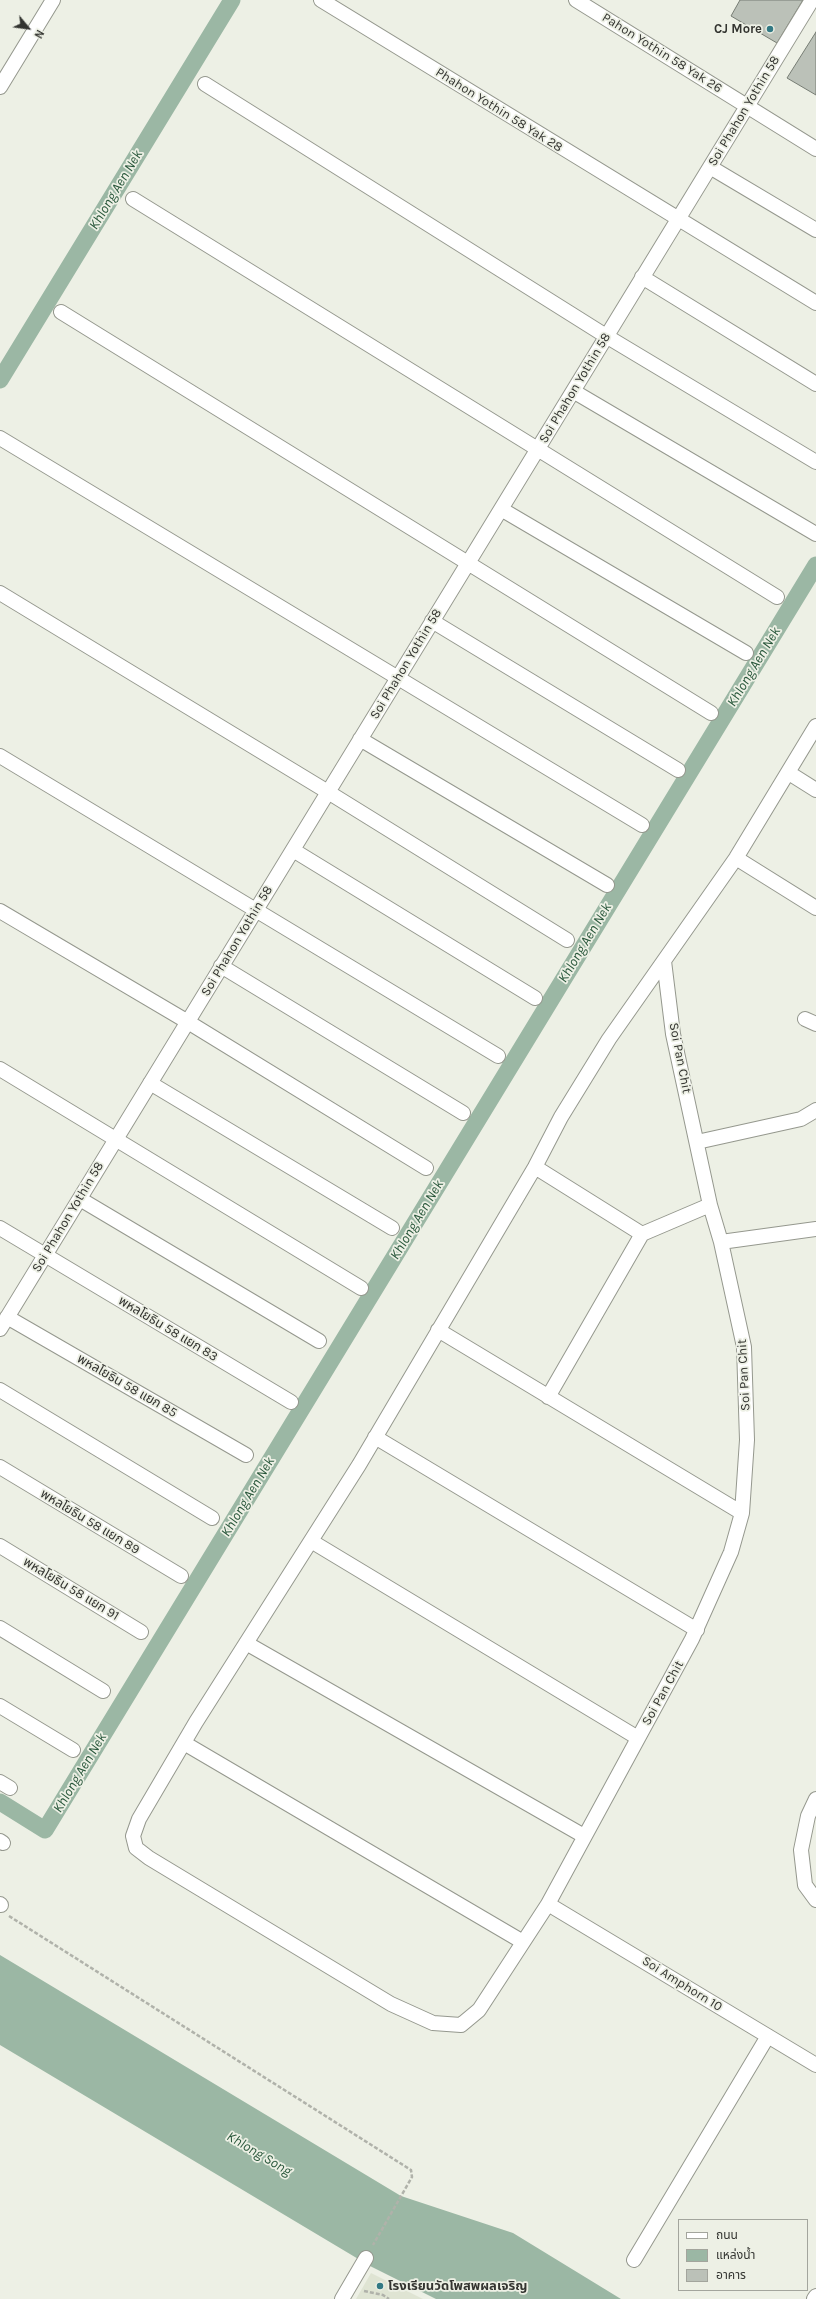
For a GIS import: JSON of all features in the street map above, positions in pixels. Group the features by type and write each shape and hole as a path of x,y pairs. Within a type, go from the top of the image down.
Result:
{"street":[{"path":"0,87 53,0"},
{"name":"Phahon Yothin 58 Yak 28","path":"321,0 678,220 816,303"},
{"name":"Pahon Yothin 58 Yak 26","path":"576,0 592,4 747,106 816,148"},
{"name":"Soi Phahon Yothin 58","path":"0,1329 812,0"},
{"path":"205,84 606,336 816,462"},
{"path":"710,167 816,230"},
{"path":"133,199 777,597"},
{"path":"642,277 816,384"},
{"path":"61,312 711,713"},
{"path":"573,391 816,534"},
{"path":"0,438 642,825"},
{"path":"501,509 746,653"},
{"path":"0,593 328,792 567,940"},
{"path":"432,621 678,770"},
{"path":"664,960 736,858 789,773 816,726"},
{"path":"360,739 607,885"},
{"path":"0,756 498,1056"},
{"path":"789,773 816,790"},
{"path":"293,850 535,998"},
{"path":"736,858 816,908"},
{"path":"0,911 188,1022 426,1168"},
{"name":"Soi Pan Chit","path":"664,960 673,1034 710,1205 721,1242 744,1347 747,1440 742,1513 731,1552 697,1630 548,1904 479,2010 461,2025 433,2023 391,2004 149,1858 136,1848 133,1836 139,1819 184,1743 375,1437 535,1167 561,1117 609,1039 664,960"},
{"path":"222,966 462,1113"},
{"path":"0,1069 361,1288"},
{"path":"150,1083 392,1228"},
{"path":"697,1142 801,1119 816,1110"},
{"path":"535,1167 642,1234"},
{"path":"80,1199 319,1341"},
{"path":"548,1397 642,1234 710,1205"},
{"name":"พหลโยธิน 58 แยก 83","path":"0,1228 291,1402"},
{"path":"721,1242 816,1229"},
{"name":"พหลโยธิน 58 แยก 85","path":"7,1317 246,1455"},
{"path":"438,1330 742,1513"},
{"path":"0,1390 212,1518"},
{"path":"375,1437 697,1630"},
{"name":"พหลโยธิน 58 แยก 89","path":"0,1467 181,1576"},
{"path":"311,1541 638,1738"},
{"name":"พหลโยธิน 58 แยก 91","path":"0,1546 141,1632"},
{"path":"0,1628 103,1692"},
{"path":"246,1643 584,1836"},
{"path":"0,1706 73,1750"},
{"path":"184,1743 523,1942"},
{"path":"816,1799 808,1816 801,1850 805,1885 816,1900"},
{"name":"Soi Amphorn 10","path":"548,1904 816,2066"},
{"path":"634,2260 768,2036"},
{"path":"345,2294 366,2258"}],"path":[{"path":"0,1904 6,1913 410,2170 412,2178 366,2258"},
{"path":"345,2294 383,2295 389,2299"}],"shaded area":[{"name":"โรงเรียนวัดโพสพผลเจริญ","path":"371,2273 423,2299 356,2299"}],"water":[{"name":"Khlong Song","path":"0,1955 401,2196 513,2233 621,2299 436,2299 370,2266 0,2045"}],"building":[{"name":"CJ More","path":"740,0 803,0 777,43 731,16"},
{"path":"816,32 816,95 787,78"}],"waterway":[{"name":"Khlong Aen Nek","path":"0,380 232,0"},
{"name":"Khlong Aen Nek","path":"0,1802 45,1830 816,565"}],"place":[{"name":"CJ More","path":"770,29"},
{"name":"โรงเรียนวัดโพสพผลเจริญ","path":"380,2286"}]}
